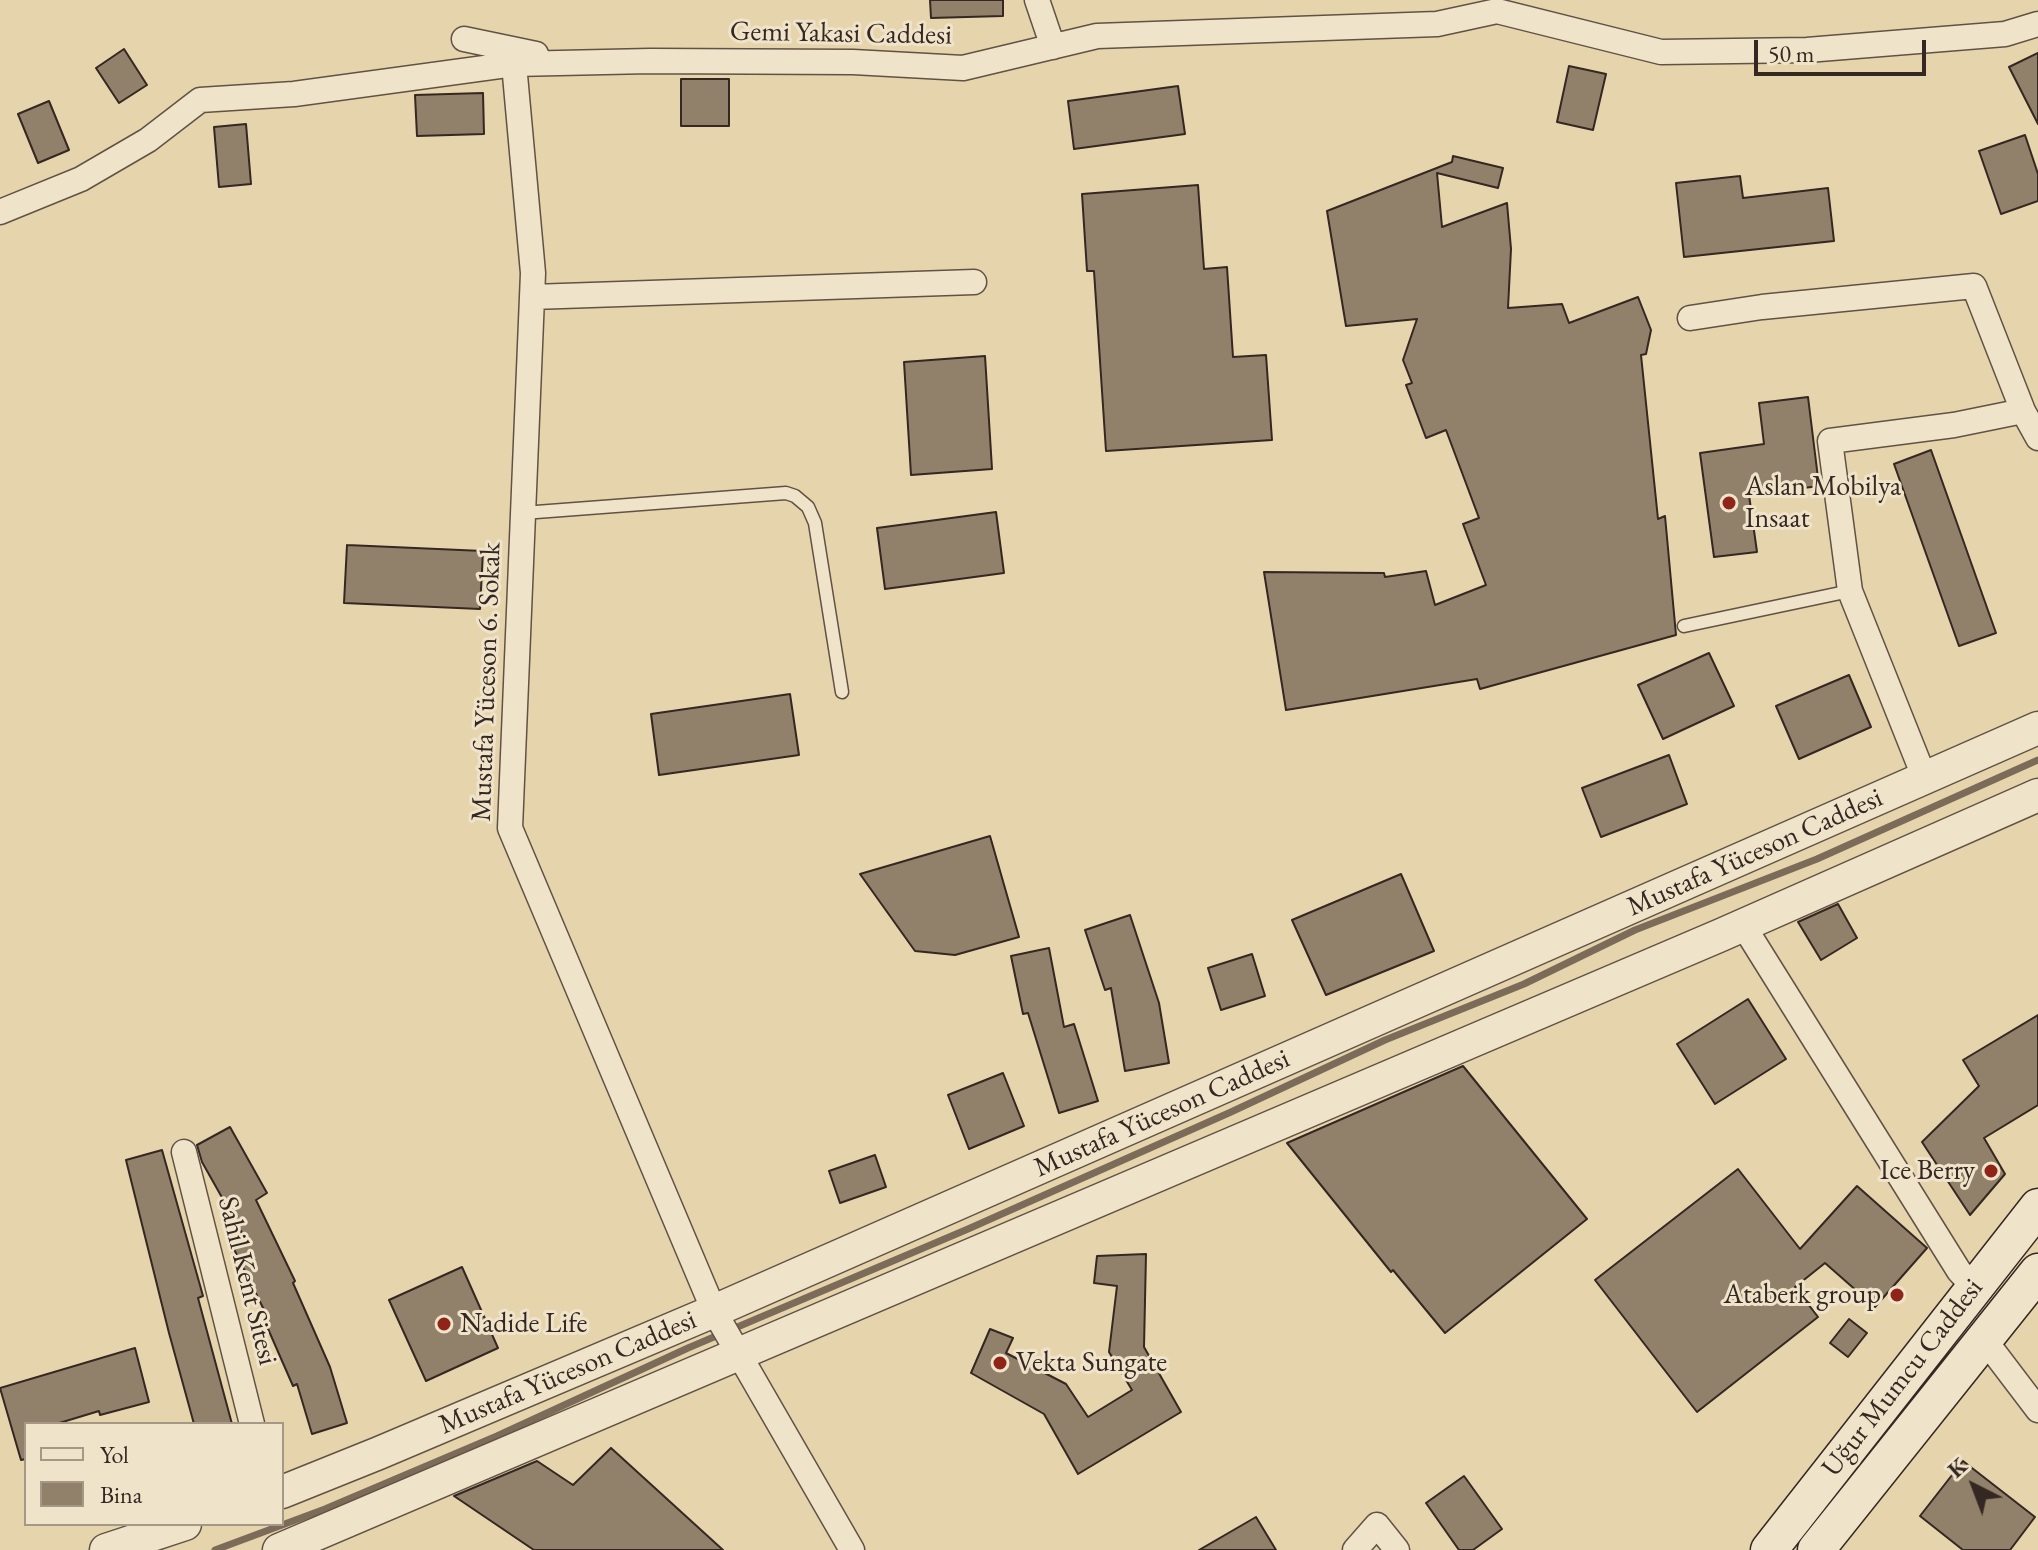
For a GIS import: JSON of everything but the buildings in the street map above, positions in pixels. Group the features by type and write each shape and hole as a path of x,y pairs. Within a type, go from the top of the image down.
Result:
{"main road":[{"name":"Uğur Mumcu Caddesi","path":"1769,1550 2038,1207"},
{"name":"Uğur Mumcu Caddesi","path":"1816,1550 2038,1272"}],"street":[{"path":"1037,0 1053,47"},
{"name":"Gemi Yakasi Caddesi","path":"0,212 81,179 148,140 200,100 294,94 514,64 853,62 963,68 1097,36 1437,24 1497,11 1661,52 1807,50 2005,34 2038,24"},
{"path":"464,39 537,55 547,62"},
{"name":"Mustafa Yüceson 6. Sokak","path":"514,64 533,273 510,828 726,1332 852,1550"},
{"path":"532,297 974,282"},
{"path":"1690,318 1762,307 1974,286 2023,411 2038,438"},
{"path":"1925,779 1850,591 1830,441 1954,425 2023,411"},
{"name":"Mustafa Yüceson Caddesi","path":"279,1550 600,1411 726,1332 2038,728"},
{"name":"Mustafa Yüceson Caddesi","path":"284,1491 379,1453 726,1332 1743,925 2038,795"},
{"path":"1743,925 1959,1271 1974,1287"},
{"name":"Sahil Kent Sitesi","path":"184,1152 252,1422"},
{"path":"1984,1339 2038,1410"},
{"path":"1355,1550 1377,1525 1397,1550"},
{"path":"106,1550 179,1526"}],"lane":[{"path":"523,513 786,493 795,496 808,507 815,523 842,692"},
{"path":"1684,626 1850,591"}],"waterway":[{"path":"284,1524 497,1436 688,1348 968,1229 1385,1040 1524,984 1635,930 1817,859 2038,760"},
{"path":"215,1550 279,1526"}],"place":[{"name":"Aslan Mobilya Insaat","path":"1729,503"},
{"name":"Ice Berry","path":"1991,1171"},
{"name":"Ataberk group","path":"1897,1295"},
{"name":"Nadide Life","path":"444,1324"},
{"name":"Vekta Sungate","path":"1000,1363"}]}
